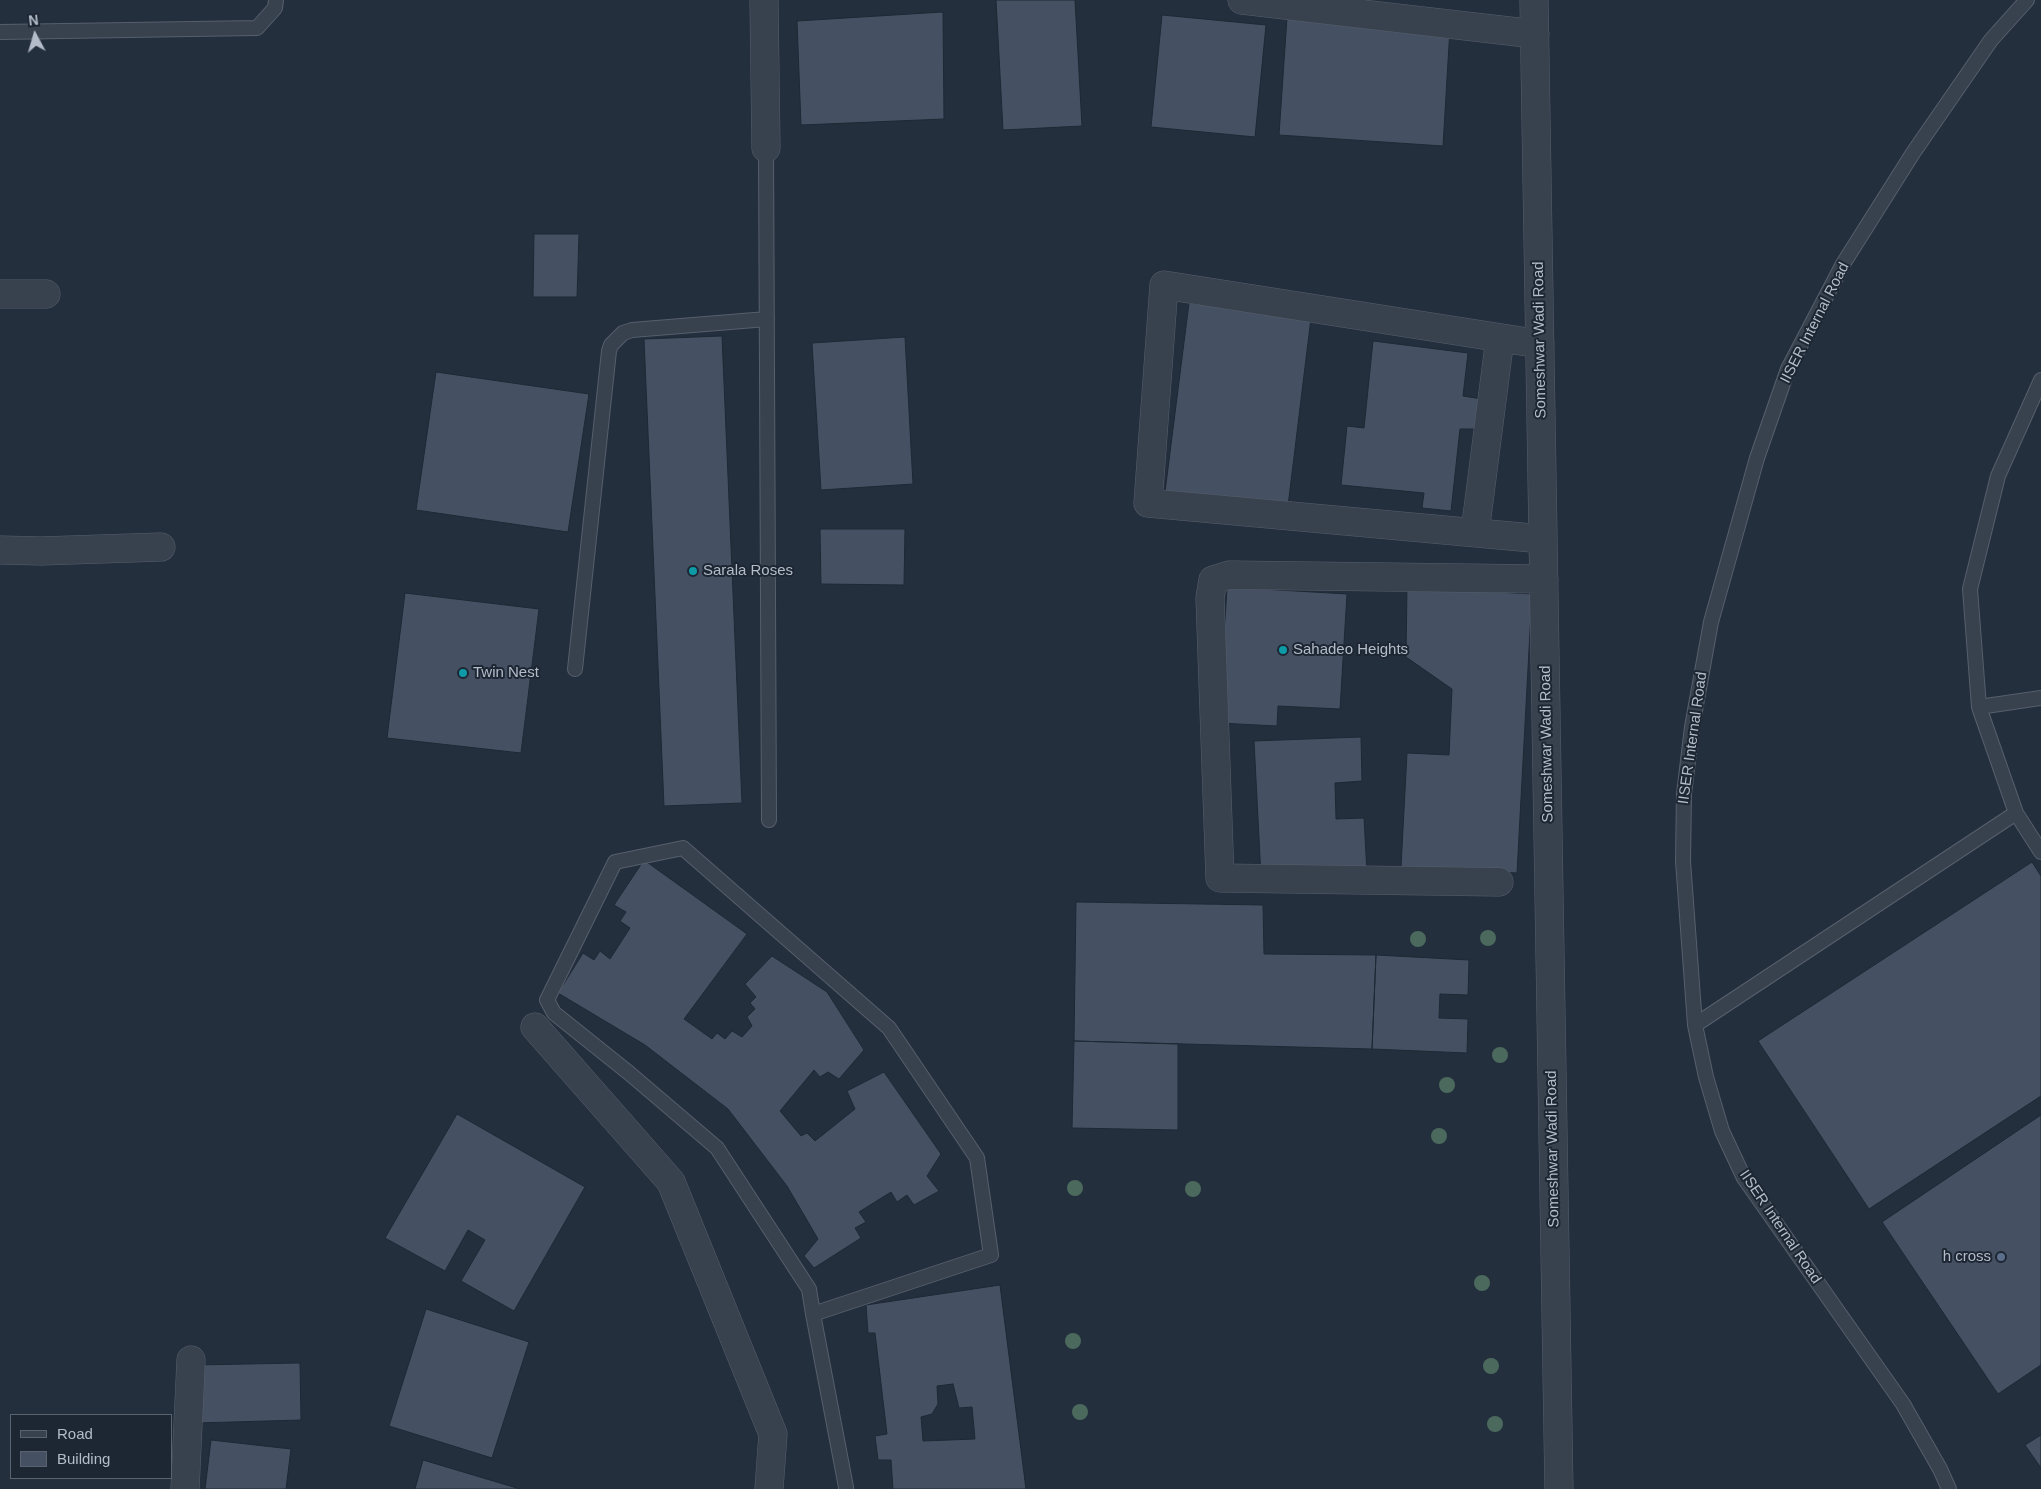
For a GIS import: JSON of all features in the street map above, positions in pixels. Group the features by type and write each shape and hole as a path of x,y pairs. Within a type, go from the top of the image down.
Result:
{"street":[{"path":"764,0 766,148"},
{"path":"1242,0 1535,34"},
{"name":"Someshwar Wadi Road","path":"1534,0 1559,1489"},
{"path":"1540,344 1164,285 1148,503 1543,539"},
{"path":"0,294 46,294"},
{"path":"1475,532 1500,338"},
{"path":"0,550 161,547"},
{"path":"1499,882 1220,878 1210,598 1213,580 1230,575 1544,579"},
{"path":"535,1027 671,1182 774,1434 769,1489"},
{"path":"185,1489 191,1360"}],"lane":[{"path":"0,32 257,28 274,8 276,0"},
{"name":"IISER Internal Road","path":"1949,1489 1940,1469 1903,1404 1744,1178 1722,1131 1706,1077 1695,1025 1683,861 1684,794 1692,727 1712,622 1757,458 1788,369 1843,264 1913,153 1986,48 2028,0"},
{"path":"766,148 769,820"},
{"path":"575,668 611,345 623,333 632,330 768,319"},
{"path":"2041,380 1998,476 1970,589 1979,707 2016,813 2041,852"},
{"path":"1979,707 2041,698"},
{"path":"1695,1025 2016,813"},
{"path":"813,1314 990,1254 977,1158 889,1028 683,848 615,862 547,1000 554,1013 629,1073 716,1148 809,1289 813,1314 846,1489"}],"building":[{"path":"996,0 1075,0 1082,126 1003,130"},
{"path":"943,12 944,119 801,125 797,21"},
{"path":"1162,15 1266,25 1255,137 1151,127"},
{"path":"1287,18 1450,28 1443,146 1279,135"},
{"path":"534,234 579,234 577,297 533,297"},
{"path":"1189,303 1311,318 1288,506 1165,492"},
{"name":"Sarala Roses","path":"722,336 742,803 664,806 644,339"},
{"path":"905,337 913,484 821,490 812,343"},
{"path":"1373,341 1468,353 1463,396 1482,399 1479,429 1460,429 1451,511 1422,508 1424,493 1341,485 1347,426 1364,428"},
{"path":"436,372 589,394 568,532 416,510"},
{"path":"820,529 905,529 904,585 821,584"},
{"name":"Sahadeo Heights","path":"1227,587 1347,594 1340,709 1278,706 1277,726 1219,723"},
{"path":"1407,587 1532,594 1517,873 1401,867 1407,753 1449,755 1452,689 1406,657"},
{"name":"Twin Nest","path":"405,593 539,609 521,753 387,738"},
{"path":"1361,737 1362,781 1335,783 1336,819 1364,818 1367,873 1261,877 1254,741"},
{"path":"644,860 747,934 684,1019 712,1039 717,1033 725,1039 732,1031 742,1037 752,1026 747,1017 755,1009 750,1003 756,997 745,984 772,956 827,992 864,1050 839,1079 828,1072 820,1077 814,1070 780,1111 801,1136 807,1133 815,1141 855,1109 847,1091 884,1072 941,1154 927,1176 939,1191 914,1205 907,1195 897,1202 891,1192 859,1212 866,1222 855,1228 861,1238 814,1268 804,1256 818,1239 787,1186 728,1109 645,1045 558,993 583,953 594,960 600,951 610,959 630,928 620,921 626,912 614,905"},
{"path":"2032,862 2041,876 2041,1096 1869,1209 1758,1041"},
{"path":"1076,902 1263,905 1264,954 1376,955 1372,1049 1074,1041"},
{"path":"1376,955 1469,960 1468,995 1440,994 1439,1018 1468,1019 1467,1053 1372,1049"},
{"path":"1074,1041 1178,1044 1178,1130 1072,1128"},
{"path":"457,1114 585,1187 514,1311 461,1281 485,1240 468,1230 445,1271 385,1238"},
{"path":"2041,1115 2041,1365 1998,1394 1882,1222"},
{"path":"1000,1285 1026,1489 893,1489 891,1460 878,1460 875,1436 887,1434 875,1333 868,1333 866,1305","holes":["953,1384 959,1408 972,1407 975,1439 923,1441 921,1417 932,1414 938,1404 937,1386"]},
{"path":"426,1309 529,1342 492,1458 389,1426"},
{"path":"300,1363 301,1420 196,1423 195,1365"},
{"path":"2041,1435 2041,1468 2025,1445"},
{"path":"211,1440 291,1449 286,1489 205,1489"},
{"path":"423,1460 520,1489 415,1489"}],"place":[{"name":"Sarala Roses","path":"693,571"},
{"name":"Sahadeo Heights","path":"1283,650"},
{"name":"Twin Nest","path":"463,673"},
{"name":"h cross","path":"2001,1257"}]}
